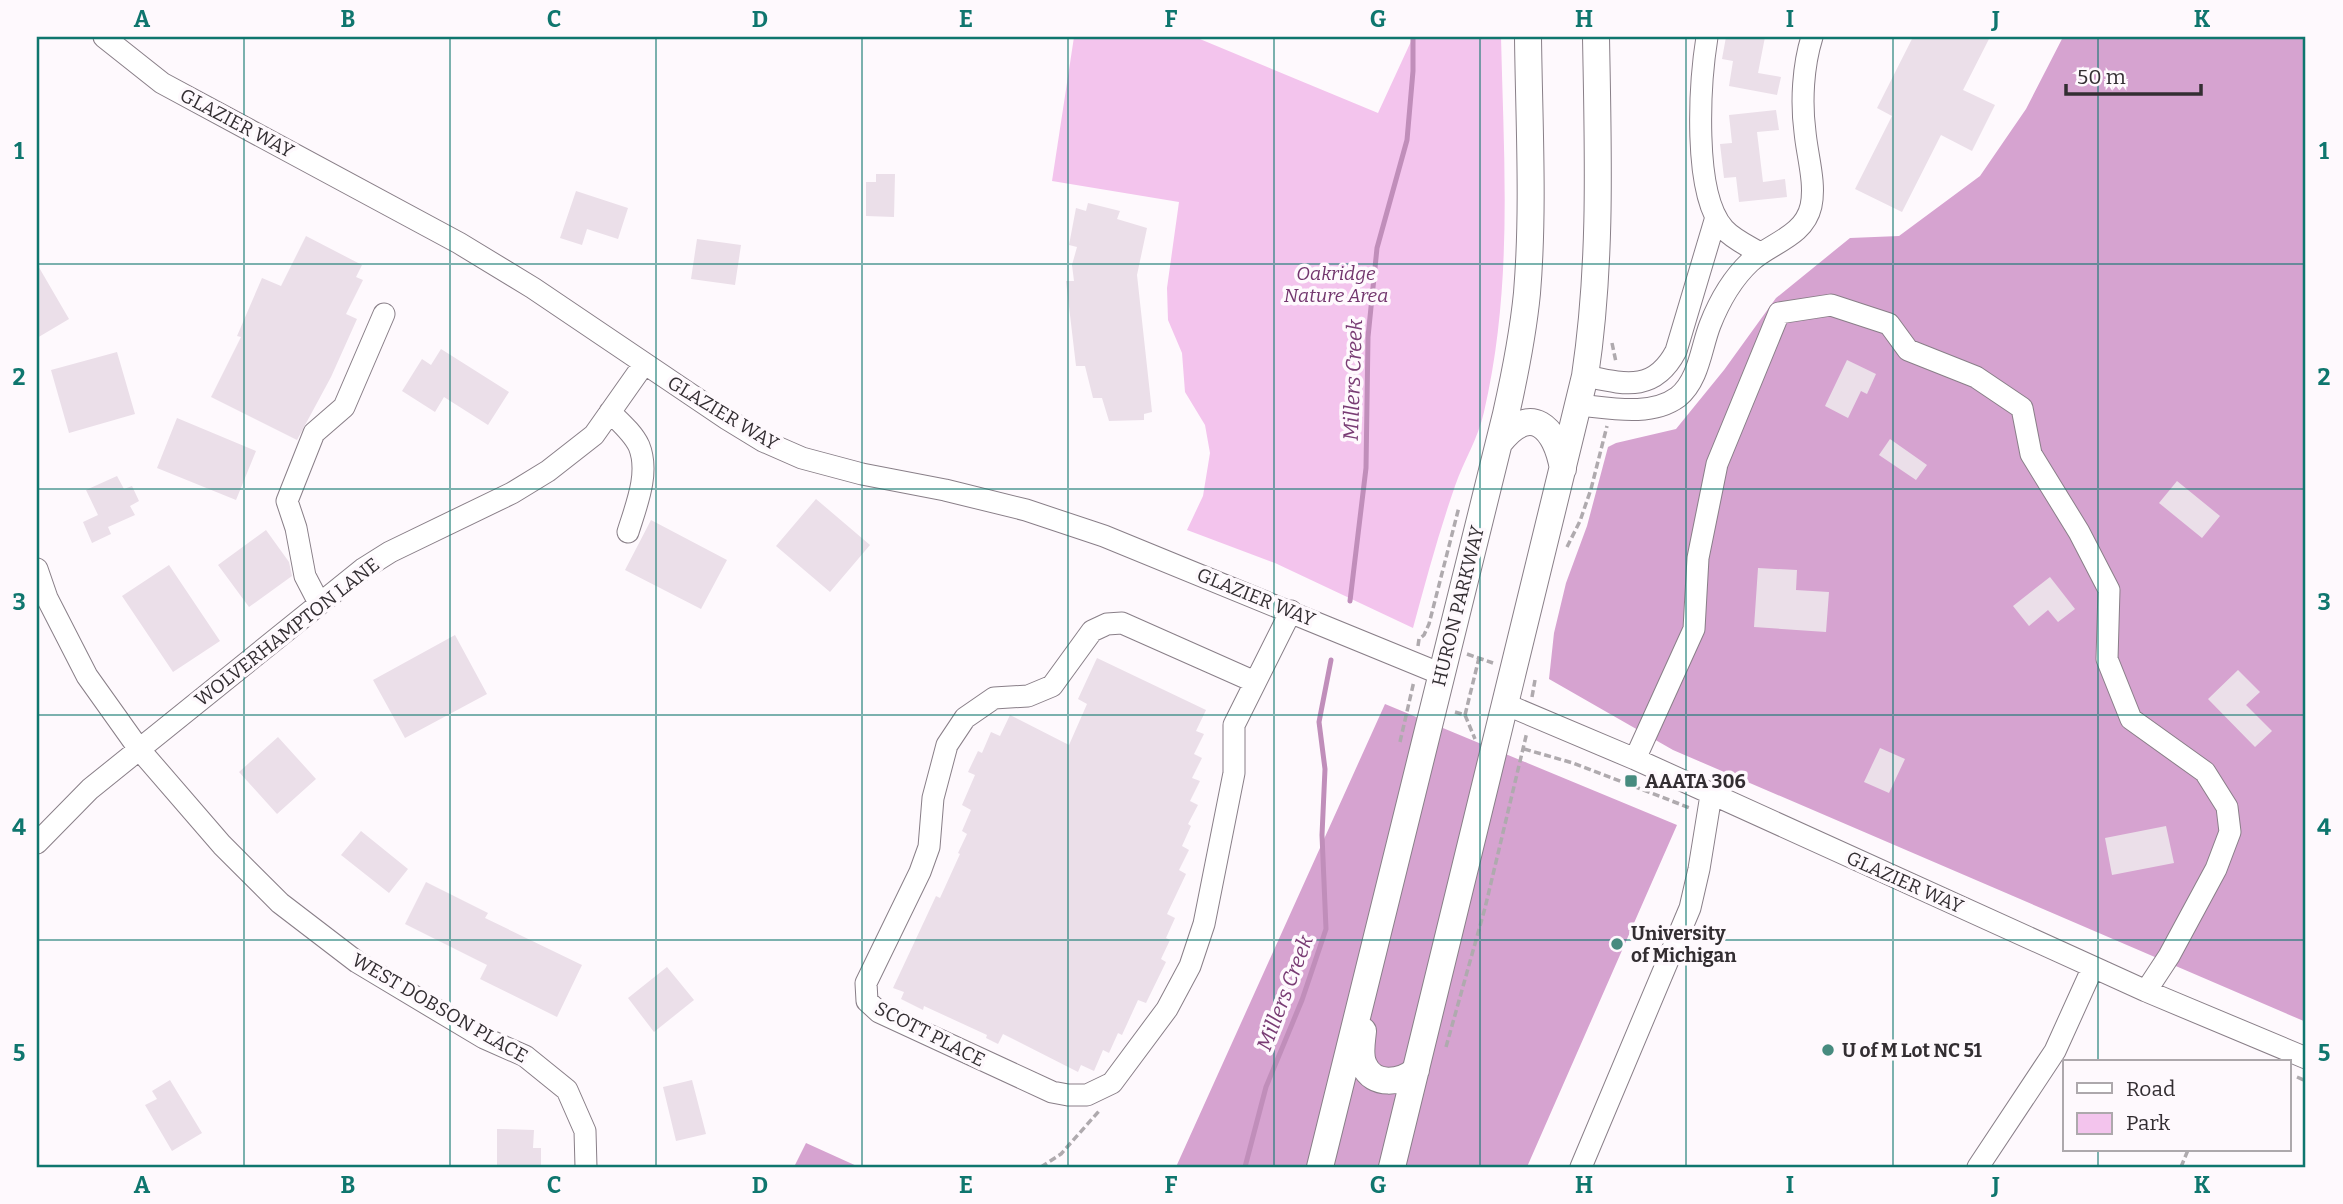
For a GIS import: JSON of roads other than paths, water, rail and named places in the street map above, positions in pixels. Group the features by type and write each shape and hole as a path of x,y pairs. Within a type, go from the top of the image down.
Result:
{"main road":[{"name":"HURON PARKWAY","path":"1320,1167 1518,359 1527,294 1530,242 1528,37"},
{"path":"1392,1167 1585,376 1592,331 1599,231 1596,37"},
{"path":"1499,443 1517,424 1537,424 1553,436 1563,470"},
{"path":"1367,977 1363,1063 1372,1075 1387,1081 1402,1080 1416,1070"}],"street":[{"name":"GLAZIER WAY","path":"104,37 162,83 459,243 533,288 763,441 802,458 862,474 1026,509 1104,536 1441,674"},
{"path":"1707,37 1702,68 1700,121 1705,176 1711,204 1716,218 1731,235 1760,253"},
{"path":"1579,405 1638,409 1661,406 1678,397 1695,370 1710,325 1728,288 1748,263 1793,234 1804,222 1811,207 1812,188 1804,129 1806,65 1816,39"},
{"path":"1585,376 1614,382 1639,383 1667,367 1676,351 1716,218"},
{"path":"1635,759 1694,629 1698,558 1717,464 1779,313 1832,305 1889,324 1908,350 1976,377 2022,408 2031,454 2079,532 2109,590 2106,659 2130,719 2205,772 2227,807 2230,832 2216,869 2169,956 2146,991"},
{"path":"319,603 305,576 288,501 314,433 344,407 384,314"},
{"name":"WOLVERHAMPTON LANE","path":"37,843 90,789 319,603 390,552 512,493 548,471 594,435 644,364"},
{"path":"610,412 638,444 643,465 641,488 628,532"},
{"name":"WEST DOBSON PLACE","path":"37,569 47,598 87,676 139,749 222,845 280,904 358,961 484,1038 525,1056 567,1090 585,1131 586,1167"},
{"path":"1255,682 1292,611"},
{"name":"SCOTT PLACE","path":"1122,623 1255,682 1234,725 1234,773 1204,924 1190,966 1167,1009 1112,1083 1087,1095 1052,1092 879,1013 867,1001 866,983 929,848 933,798 947,745 965,718 995,698 1028,696 1052,687 1092,631 1107,624 1122,623"},
{"name":"GLAZIER WAY","path":"1505,704 1635,759 2146,991 2306,1058"},
{"path":"1581,1167 1690,908 1711,794"},
{"path":"1978,1167 2054,1051 2093,967"}],"waterway":[{"name":"Millers Creek","path":"1350,601 1366,468 1368,337 1377,248 1407,140 1413,37"},
{"name":"Millers Creek","path":"1245,1167 1266,1087 1302,1000 1326,929 1322,835 1325,769 1319,722 1331,660"}],"place":[{"name":"AAATA 306","path":"1631,781"},
{"name":"University of Michigan","path":"1617,944"},
{"name":"U of M Lot NC 51","path":"1828,1050"}],"park label":[{"name":"Oakridge Nature Area","path":"1336,284"}]}
